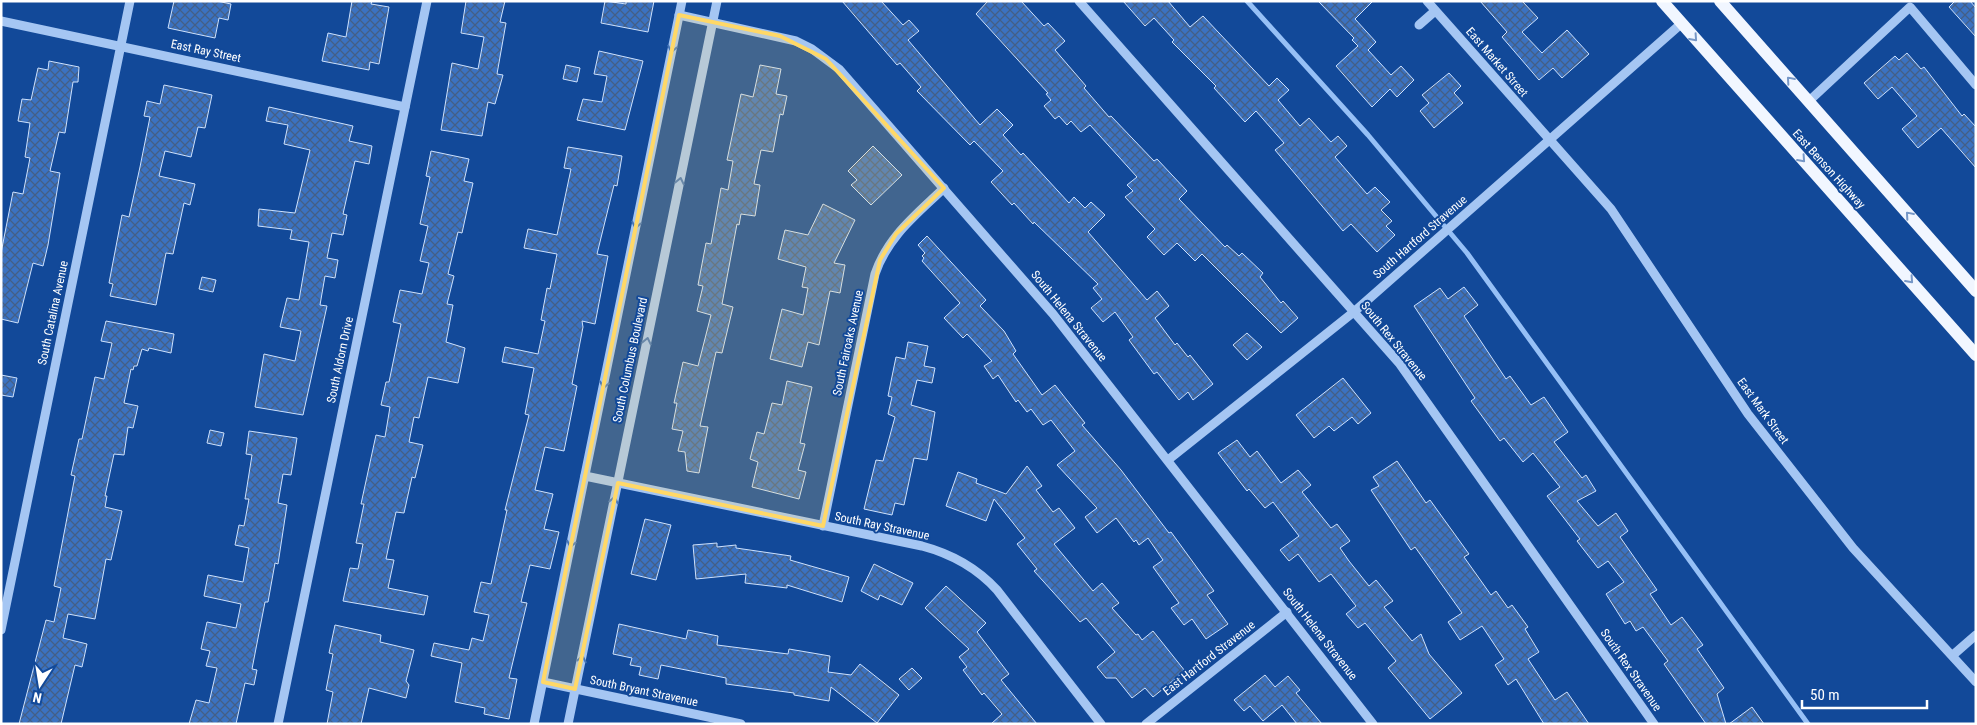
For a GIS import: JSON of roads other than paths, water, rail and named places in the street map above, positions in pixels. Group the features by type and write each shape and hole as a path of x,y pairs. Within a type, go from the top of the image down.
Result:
{"main road":[{"name":"East Benson Highway","path":"1662,1 1976,354"},
{"path":"1720,1 1976,291"}],"street":[{"name":"South Catalina Avenue","path":"1,630 130,1"},
{"name":"South Aldorn Drive","path":"278,724 427,1"},
{"name":"South Columbus Boulevard","path":"534,724 682,1"},
{"name":"South Columbus Boulevard","path":"568,724 717,1"},
{"name":"South Rex Stravenue","path":"1080,1 1355,311 1410,378 1654,724"},
{"name":"East Market Street","path":"1427,1 1549,140"},
{"path":"1808,101 1907,4 1976,85"},
{"path":"1419,25 1435,11"},
{"name":"South Helena Stravenue","path":"679,15 780,36 812,49 826,58 842,73 1053,314 1373,724"},
{"name":"East Ray Street","path":"1,21 405,107"},
{"name":"South Hartford Stravenue","path":"1168,460 1355,311 1682,23"},
{"name":"East Mark Street","path":"1549,140 1611,209 1748,414 1854,548 1976,682"},
{"name":"South Fairoaks Avenue","path":"823,526 875,274 880,260 896,234 944,188"},
{"name":"South Ray Stravenue","path":"585,476 936,550 957,558 977,570 997,590 1101,724"},
{"name":"East Hartford Stravenue","path":"1146,724 1287,612"},
{"path":"1953,655 1976,635"},
{"name":"South Bryant Stravenue","path":"543,682 741,724"}],"waterway":[{"path":"1247,1 1368,135 1467,253 1808,724"}]}
